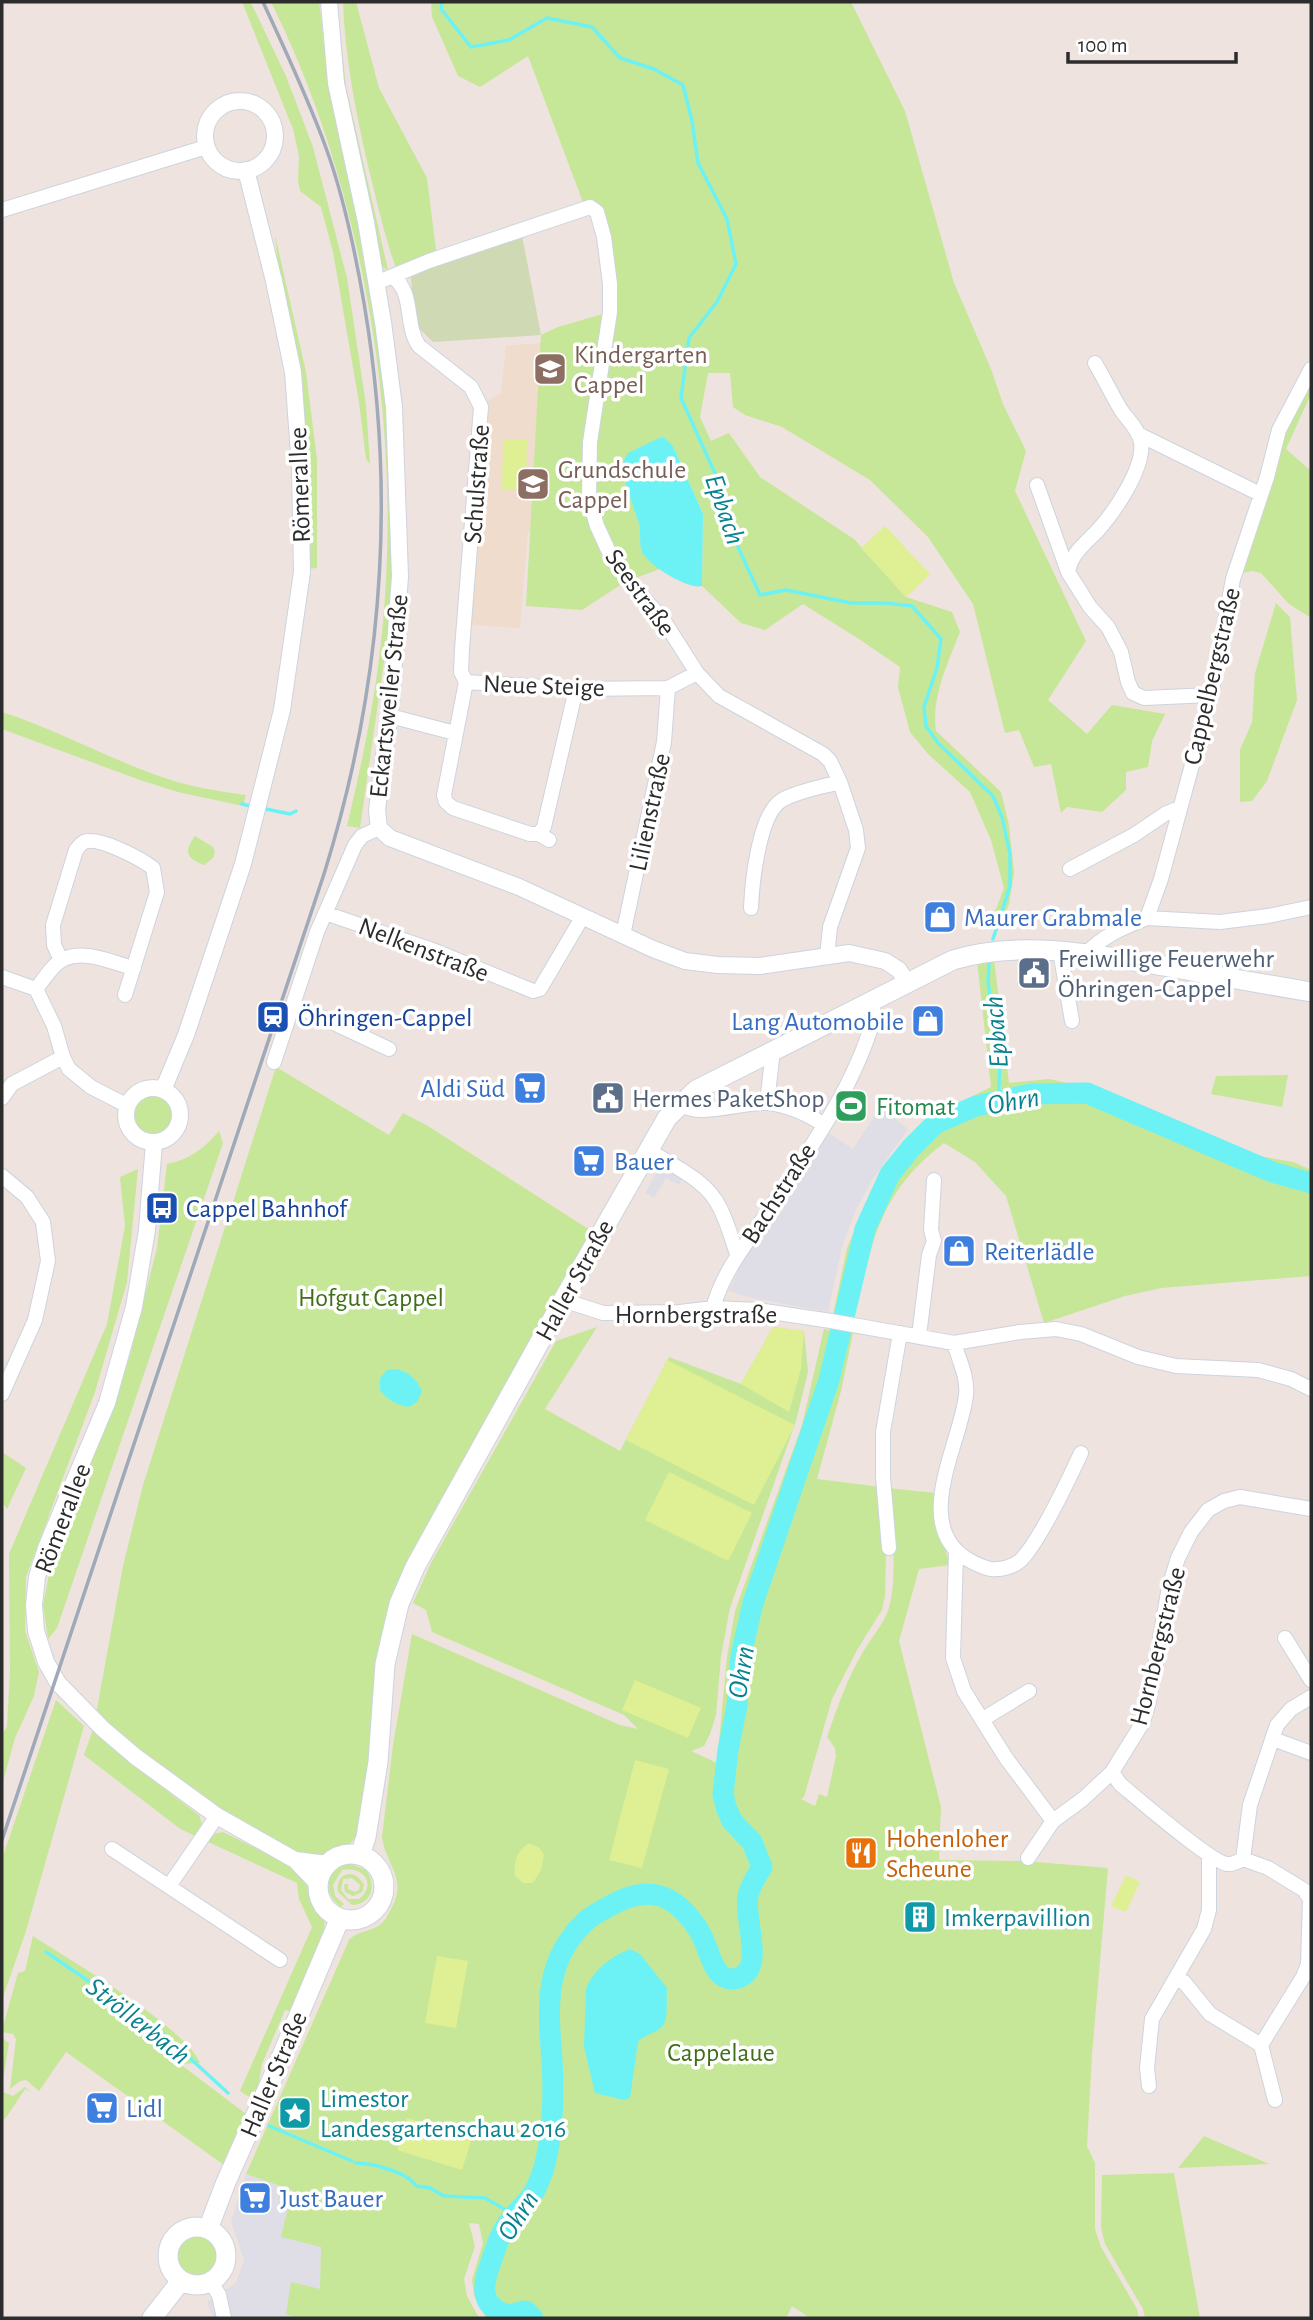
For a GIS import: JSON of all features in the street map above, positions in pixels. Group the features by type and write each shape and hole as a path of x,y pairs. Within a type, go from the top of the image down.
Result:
{"main road":[{"name":"Haller Straße","path":"360,1855 366,1837 378,1762 385,1664 399,1604 415,1567 648,1150 667,1118 696,1090 953,960 992,951 1060,951 1311,992"},
{"path":"342,1855 360,1855 377,1867 383,1876 383,1897 370,1914 350,1920 340,1918 330,1913 323,1905 318,1884 327,1864 342,1855"},
{"name":"Haller Straße","path":"208,2229 340,1918"},
{"path":"190,2228 208,2229 222,2242 226,2252 223,2270 211,2282 196,2286 181,2281 170,2268 170,2244 182,2231 190,2228"},
{"path":"152,2318 181,2281"}],"street":[{"name":"Eckartsweiler Straße","path":"329,2 336,83 366,222 394,407 400,576 390,716 377,810 379,828 390,838 519,887 685,961 760,966 849,953 886,961 899,970 907,983"},
{"path":"239,100 261,107 274,126 273,149 257,167 235,171 225,168 216,162 206,147 205,129 209,118 227,103 239,100"},
{"path":"2,210 206,147"},
{"name":"Römerallee","path":"163,1090 186,1035 254,824 282,710 302,572 300,468 293,372 274,281 246,170"},
{"name":"Seestraße","path":"376,283 429,261 542,225 583,208 590,207 597,212 609,262 610,312 590,442 589,498 597,526 625,577 664,621 697,673 719,696 823,754 830,761 856,830 858,848 830,927 827,956"},
{"name":"Schulstraße","path":"393,277 400,282 406,293 412,338 471,387 481,407 462,649 461,672 466,682"},
{"path":"1068,572 1076,553 1105,522 1127,489 1142,445 1139,434 1122,411 1095,363"},
{"name":"Cappelbergstraße","path":"1147,918 1161,879 1211,695 1233,579 1279,430 1311,369"},
{"path":"1139,434 1260,494"},
{"path":"1037,485 1068,572 1090,607 1108,627 1121,652 1133,694 1144,698 1211,695"},
{"name":"Neue Steige","path":"576,689 544,827 544,837 453,808 446,802 444,795 466,682 576,689 668,688 697,673"},
{"name":"Lilienstraße","path":"623,935 664,742 668,688"},
{"path":"390,716 455,733"},
{"path":"751,908 758,855 769,815 775,805 783,799 840,782"},
{"path":"1070,869 1179,808"},
{"name":"Nelkenstraße","path":"379,828 362,836 355,845 325,913 430,948 533,991 540,989 583,916"},
{"path":"61,960 54,945 53,925 75,850 84,842 95,841 140,857 153,868 157,892 125,995"},
{"path":"1085,955 1096,943 1125,926 1147,918 1220,922 1311,907"},
{"path":"274,1062 325,913"},
{"path":"1060,951 1072,1021"},
{"path":"36,989 61,960 79,956 93,956 134,968"},
{"path":"2,977 36,989 54,1026 69,1069 91,1087 128,1106"},
{"name":"Bachstraße","path":"713,1308 718,1287 737,1254 848,1087 871,1028 874,1012 869,1002"},
{"path":"293,1004 389,1049"},
{"path":"767,1103 773,1050"},
{"path":"2,1098 12,1084 63,1057"},
{"path":"156,1088 163,1090 178,1104 179,1123 170,1137 154,1143 139,1139 129,1128 128,1106 142,1091 156,1088"},
{"path":"681,1104 699,1111 767,1103 806,1113 823,1124"},
{"name":"Römerallee","path":"154,1143 148,1230 134,1307 107,1403 46,1548 37,1577 34,1605 36,1631 46,1662 58,1683 85,1713 136,1757 217,1816 295,1860 318,1884"},
{"path":"648,1150 691,1176 708,1190 720,1206 737,1254"},
{"path":"2,1176 27,1198 43,1222 48,1261 35,1320 2,1394"},
{"path":"919,1336 929,1255 934,1241 931,1230 934,1180"},
{"name":"Hornbergstraße","path":"563,1300 603,1313 680,1312 713,1308 758,1310 900,1333"},
{"path":"889,1548 883,1477 883,1432 900,1333 954,1343 1056,1329 1081,1334 1138,1357 1176,1366 1258,1370 1291,1379 1311,1389"},
{"path":"954,1343 964,1374 966,1394 940,1507 947,1539 956,1552 990,1569 1006,1568 1019,1562 1033,1545 1081,1453"},
{"name":"Hornbergstraße","path":"1028,1858 1053,1821 1083,1799 1112,1772 1143,1722 1169,1587 1178,1558 1191,1532 1208,1510 1224,1501 1240,1497 1311,1509"},
{"path":"956,1552 953,1658 964,1690 1006,1758 1053,1821"},
{"path":"1285,1638 1311,1681"},
{"path":"983,1719 1029,1691"},
{"path":"1243,1859 1250,1805 1273,1739 1283,1716 1311,1697"},
{"path":"1273,1739 1311,1753"},
{"path":"1112,1772 1120,1784 1209,1855 1226,1864 1243,1859 1268,1868 1304,1890 1310,1899 1308,1964 1303,1977 1261,2045"},
{"path":"169,1886 217,1816"},
{"path":"112,1849 280,1960"},
{"path":"1149,2086 1147,2068 1152,2019 1204,1929 1209,1910 1209,1855"},
{"name":"Römerallee","path":"295,1860 327,1864"},
{"path":"1176,1978 1184,1982 1210,2014 1261,2045 1275,2101"},
{"path":"211,2282 219,2295 224,2318"}],"shaded area":[{"name":"Grundschule Cappel","path":"600,338 583,534 528,532 520,628 470,625 486,402 501,393 506,346"},
{"path":"880,1107 908,1129 874,1177 856,1209 842,1247 828,1312 729,1291 741,1264 827,1132 853,1149"},
{"path":"663,1162 684,1175 679,1185 666,1178 654,1198 645,1193"},
{"path":"246,2174 292,2190 321,2247 320,2289 286,2314 296,2318 213,2318 207,2302 236,2283 244,2260 231,2221"}],"green space":[{"path":"242,2 250,2 253,7 286,76 313,147 347,278 366,405 370,464 366,459 333,252 321,207 300,191 299,156 293,129"},
{"path":"271,2 319,2 326,59 368,258 388,426 393,599 360,828 347,826 377,674 387,544 386,465 380,384 368,304 330,147 303,73"},
{"path":"333,2 337,2 346,87 388,270 382,267 377,257 350,136"},
{"path":"343,2 356,2 379,88 427,178 436,250 397,271 380,216 358,122 348,63"},
{"path":"431,2 851,2 905,111 954,283 1003,404 1026,451 1015,491 1086,641 1048,700 1087,734 1112,705 1165,714 1152,741 1148,767 1126,772 1126,790 1102,812 1067,807 1061,813 1051,764 1034,767 1019,730 1005,733 973,604 928,537 870,480 782,427 745,415 733,407 730,373 708,373 700,417 711,441 729,433 760,477 854,539 906,597 952,612 960,632 938,693 936,731 1001,792 1009,825 1014,873 1009,904 1002,921 993,917 1004,888 991,840 970,792 928,754 910,732 898,687 900,667 803,604 765,630 741,623 702,586 703,514 673,446 665,438 634,507 640,528 641,550 660,569 630,580 611,551 591,498 611,251 584,205 528,56 480,87 458,76 432,17"},
{"path":"521,230 541,335 433,342 416,325 410,270"},
{"path":"275,235 306,372 317,460 317,568 306,569"},
{"path":"606,313 587,499 625,582 582,610 526,606 541,335 558,327"},
{"path":"1311,377 1311,394 1286,449 1311,471 1311,618 1289,604 1261,573 1252,571 1238,574 1283,431"},
{"path":"503,439 527,439 526,490 502,490"},
{"path":"885,526 930,574 906,597 861,548"},
{"path":"1276,603 1290,617 1297,700 1267,781 1252,801 1240,802 1240,750 1252,722 1255,673"},
{"path":"2,712 167,779 246,795 243,806 178,792 140,780 2,729"},
{"path":"195,836 213,847 215,852 213,858 204,865 194,860 188,851"},
{"path":"994,959 1009,1083 1049,1079 1096,1089 1259,1156 1293,1162 1311,1170 1311,1276 1161,1288 1125,1296 1044,1323 1006,1196 975,1162 944,1143 904,1181 891,1201 873,1243 853,1319 833,1315 847,1248 871,1194 900,1148 932,1116 991,1087 977,960"},
{"name":"Hofgut Cappel","path":"276,1067 389,1135 403,1113 428,1126 593,1232 395,1598 367,1792 358,1834 346,1849 329,1858 301,1854 223,1811 140,1752 96,1714 123,1566 143,1485"},
{"path":"1288,1075 1282,1107 1211,1094 1216,1076"},
{"path":"154,1095 168,1101 174,1115 168,1129 154,1135 140,1129 134,1115 140,1101"},
{"path":"219,1131 223,1143 57,1628 48,1639 43,1605 55,1545 87,1472 129,1359 157,1248 167,1164 196,1152"},
{"path":"138,1169 127,1282 95,1392 26,1577 25,1631 39,1672 34,1696 15,1738 2,1785 2,1734 7,1727 10,1671 9,1554 107,1324 125,1226 120,1177"},
{"name":"Cappelaue","path":"597,1327 545,1409 620,1451 669,1357 741,1384 773,1327 804,1331 808,1372 796,1421 730,1608 721,1656 716,1715 710,1734 704,1746 691,1751 717,1763 727,1657 735,1611 802,1425 824,1329 853,1333 841,1391 817,1479 881,1487 886,1549 885,1596 882,1610 857,1650 832,1699 804,1797 801,1799 815,1806 819,1794 827,1797 836,1756 835,1748 827,1737 852,1673 888,1611 894,1567 888,1488 936,1493 939,1530 950,1565 919,1569 899,1641 941,1807 939,1860 1024,1861 1108,1868 1087,2146 1095,2163 1095,2229 1101,2247 1137,2309 1139,2318 810,2318 792,2306 786,2318 486,2318 474,2295 472,2280 483,2243 479,2224 469,2223 475,2246 464,2279 467,2296 479,2318 296,2318 286,2314 291,2282 320,2289 321,2247 281,2237 292,2190 246,2174 349,1940 382,1923 396,1898 397,1880 382,1837 393,1745 412,1634 620,1725 638,1729 624,1715 432,1632 426,1610 413,1603 431,1563 556,1341"},
{"path":"773,1327 804,1331 801,1369 789,1412 741,1384"},
{"path":"667,1360 795,1425 754,1505 626,1440"},
{"path":"2,1452 26,1468 7,1509 2,1502"},
{"path":"669,1472 752,1513 728,1561 645,1520"},
{"path":"635,1680 701,1708 688,1738 622,1710"},
{"path":"56,1700 84,1726 26,1931 2,2000 2,1859"},
{"path":"93,1729 199,1815 202,1824 195,1836 179,1828 84,1755"},
{"path":"635,1760 669,1769 642,1868 609,1860"},
{"path":"223,1832 298,1869 314,1885 316,1897 325,1916 324,1933 305,1986 289,2011 285,2010 262,2064 258,2087 251,2098 240,2091 312,1927 299,1899 297,1883 206,1841 213,1834"},
{"path":"529,1843 540,1848 544,1855 541,1870 533,1883 523,1883 515,1876 516,1861 521,1850"},
{"path":"348,1863 366,1870 372,1887 371,1893 364,1901 352,1905 338,1892 340,1880 346,1874 351,1874 364,1885 362,1892 353,1896 345,1892 344,1884 348,1884 348,1889 355,1892 360,1885 352,1878 343,1879 341,1890 348,1899 359,1899 365,1893 367,1882 356,1870 342,1870 333,1885 335,1896 344,1904 341,1907 331,1895 329,1881 333,1871"},
{"path":"1126,1875 1140,1882 1126,1912 1111,1906"},
{"path":"33,1936 125,1995 172,2031 190,2048 200,2063 180,2064 246,2114 224,2165 66,2052 39,2091 26,2080 10,2089 16,2039 13,2034 2,2030 18,1973 25,1971"},
{"path":"437,1956 468,1961 456,2028 425,2023"},
{"path":"2,2038 9,2043 2,2086"},
{"path":"2,2086 3,2092 13,2096 25,2087 32,2092 25,2089 5,2119 2,2119"},
{"path":"407,2118 472,2138 462,2170 397,2150"},
{"path":"1204,2136 1269,2164 1178,2168"},
{"path":"1174,2173 1200,2318 1145,2318 1143,2309 1105,2244 1101,2228 1102,2175"},
{"path":"198,2234 213,2240 219,2255 213,2270 198,2276 183,2270 177,2255 183,2240"}],"water":[{"path":"659,438 665,438 673,446 703,514 702,586 688,584 669,575 642,552 639,524 621,466 628,453"},
{"path":"396,1369 412,1377 422,1391 417,1402 409,1407 393,1402 380,1390 380,1378 387,1370"},
{"path":"630,1949 640,1954 667,1988 667,2008 662,2027 638,2042 630,2098 624,2100 595,2093 584,2047 586,1989 593,1976 604,1965"}],"waterway":[{"name":"Epbach","path":"442,2 441,9 471,47 509,40 547,18 592,27 620,58 654,69 683,85 698,163 727,219 736,264 717,302 689,338 681,398 723,491 738,547 760,595 786,590 851,603 912,606 941,639 937,668 924,707 926,726 938,743 993,796 1002,817 1010,854 1010,886 993,939"},
{"path":"242,804 254,807"},
{"path":"261,808 290,814 296,811"},
{"name":"Epbach","path":"989,964 988,982 1000,1066 998,1100"},
{"name":"Ohrn","path":"533,2318 526,2311 509,2314 497,2310 487,2299 485,2285 502,2232 534,2192 543,2171 553,2102 551,1986 562,1952 572,1936 591,1917 622,1900 647,1894 669,1900 689,1916 721,1975 735,1979 743,1976 750,1966 752,1948 747,1904 752,1884 762,1867 752,1842 732,1821 723,1794 737,1706 741,1655 753,1603 829,1380 865,1229 890,1174 935,1124 976,1106 1031,1094 1087,1093 1272,1172 1311,1183"},
{"name":"Ströllerbach","path":"46,1952 156,2027 228,2093"},
{"name":"Ströllerbach","path":"269,2126 352,2161"},
{"name":"Ströllerbach","path":"356,2163 389,2169 405,2176 416,2186 430,2188 444,2196 485,2198 515,2215"}],"railway":[{"path":"2,1840 324,874 360,732 371,661 381,519 380,447 364,303 348,224 332,167 304,92 263,2"}],"place":[{"name":"Kindergarten Cappel","path":"550,369"},
{"name":"Grundschule Cappel","path":"533,484"},
{"name":"Maurer Grabmale","path":"940,917"},
{"name":"Freiwillige Feuerwehr Öhringen-Cappel","path":"1034,973"},
{"name":"Öhringen-Cappel","path":"273,1017"},
{"name":"Lang Automobile","path":"928,1021"},
{"name":"Aldi Süd","path":"530,1088"},
{"name":"Hermes PaketShop","path":"608,1098"},
{"name":"Fitomat","path":"851,1106"},
{"name":"Bauer","path":"589,1161"},
{"name":"Cappel Bahnhof","path":"162,1208"},
{"name":"Reiterlädle","path":"959,1251"},
{"name":"Hohenloher Scheune","path":"861,1853"},
{"name":"Imkerpavillion","path":"920,1917"},
{"name":"Lidl","path":"102,2108"},
{"name":"Limestor Landesgartenschau 2016","path":"295,2113"},
{"name":"Just Bauer","path":"255,2198"}]}
